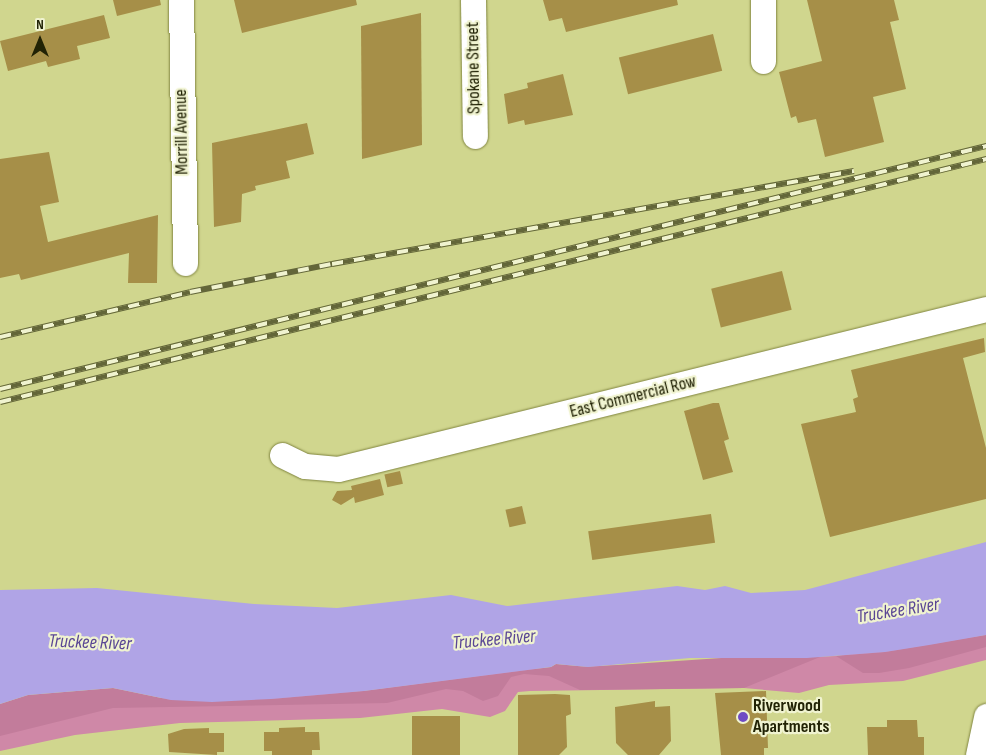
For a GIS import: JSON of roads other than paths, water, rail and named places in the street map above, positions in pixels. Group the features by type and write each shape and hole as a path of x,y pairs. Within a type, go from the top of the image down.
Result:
{"street":[{"name":"Morrill Avenue","path":"181,0 185,263"},
{"name":"Spokane Street","path":"473,0 474,136"},
{"path":"763,0 763,61"},
{"name":"East Commercial Row","path":"282,456 305,466 338,469 986,309"},
{"path":"978,755 986,716"}],"water":[{"name":"Truckee River","path":"986,542 986,635 929,645 885,652 807,658 690,658 588,667 556,664 551,667 364,691 271,699 212,702 171,700 113,688 28,695 0,704 0,590 97,588 254,604 337,608 451,595 507,606 677,586 705,590 725,586 751,593 805,590"}],"railway":[{"path":"0,389 986,146"},
{"path":"0,402 986,159"},
{"path":"0,337 190,292 332,264 854,171"}],"place":[{"name":"Riverwood Apartments","path":"743,717"}]}
